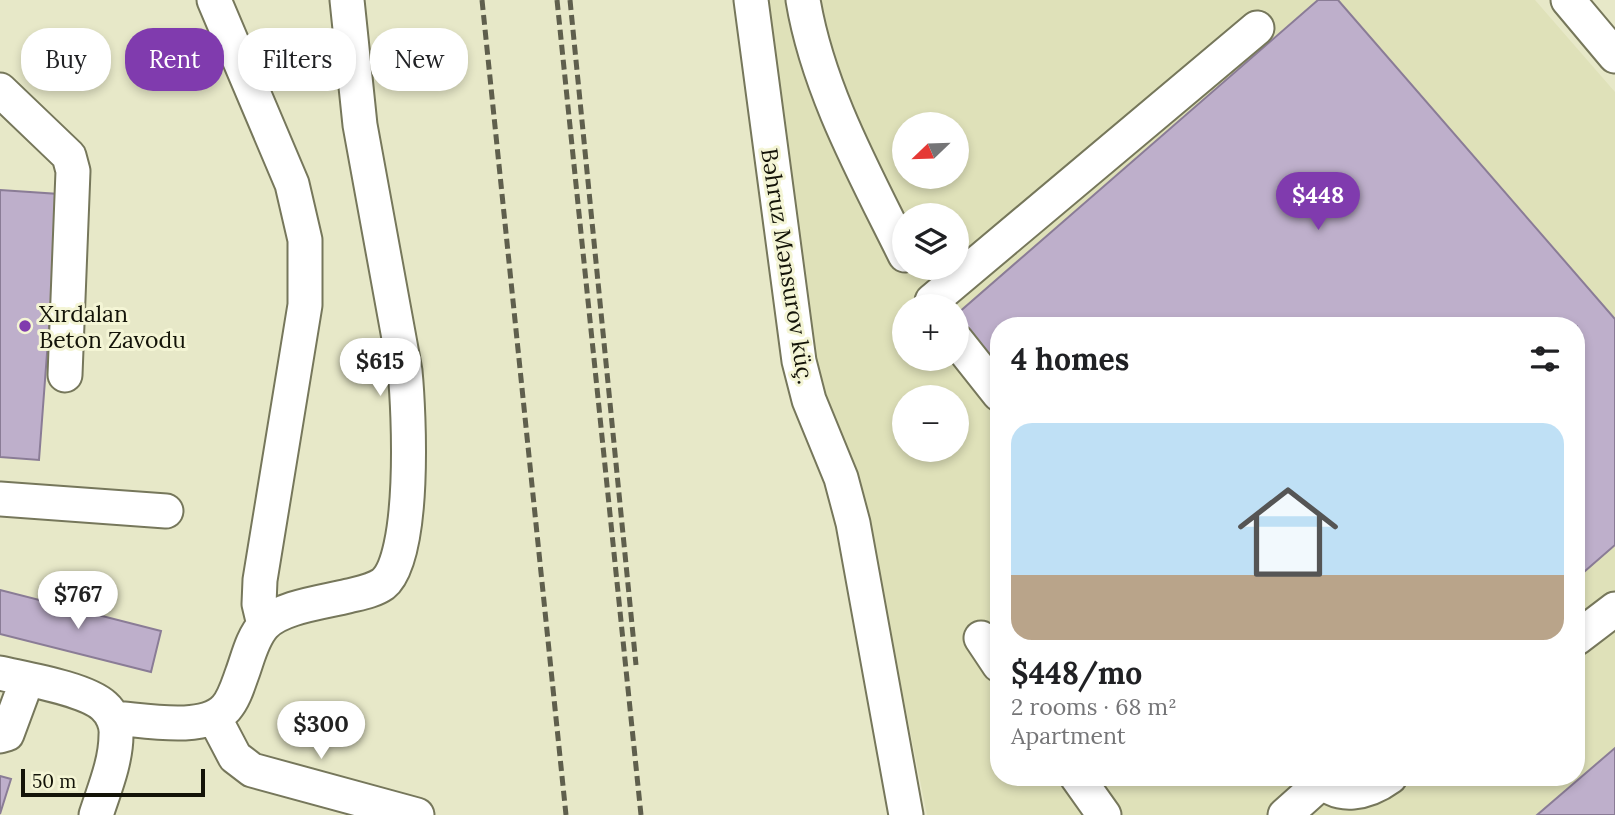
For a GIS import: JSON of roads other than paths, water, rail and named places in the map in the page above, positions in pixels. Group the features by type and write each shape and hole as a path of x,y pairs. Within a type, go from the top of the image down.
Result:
{"street":[{"path":"214,0 292,184 305,240 305,305 260,580 259,604 264,625"},
{"path":"113,718 198,722 214,718 226,708 236,692 254,640 264,625 285,612 371,590 385,583 396,567 400,555 406,520 408,399 362,138 346,0"},
{"name":"Bəhruz Mənsurov küç.","path":"751,0 799,361 809,400 841,478 853,523 906,815"},
{"path":"803,0 822,76 892,229"},
{"path":"1568,0 1615,56"},
{"path":"945,294 1257,28"},
{"path":"0,90 69,156 73,171 65,375"},
{"path":"969,356 990,383"},
{"path":"0,499 166,512"},
{"path":"1585,632 1615,609"},
{"path":"0,736 7,734 12,726 13,676 88,696 105,706 113,718 117,733 96,815"},
{"path":"214,718 235,757 253,770 417,815"},
{"path":"1083,786 1104,815"},
{"path":"1285,815 1314,786"},
{"path":"1332,786 1345,793 1362,792 1373,786"}],"railway":[{"path":"482,0 566,815"},
{"path":"557,0 641,815"},
{"path":"570,0 636,665"}],"place":[{"name":"Xırdalan Beton Zavodu","path":"25,326"}]}
